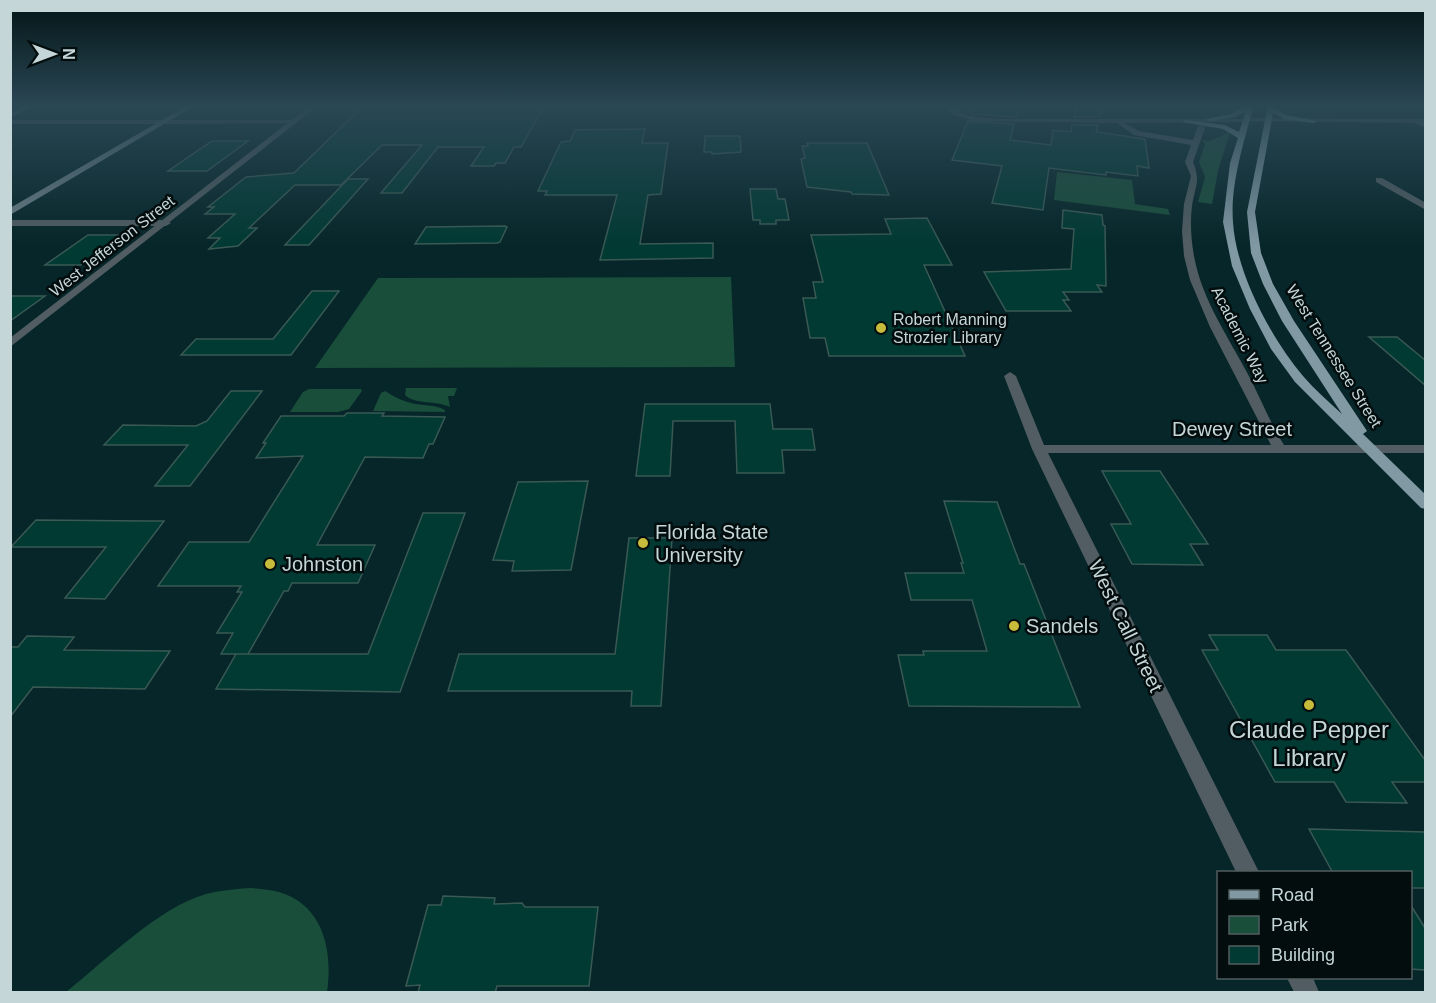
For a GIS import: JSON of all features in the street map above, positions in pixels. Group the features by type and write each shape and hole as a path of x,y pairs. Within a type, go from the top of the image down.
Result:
{"main road":[{"path":"10,212 112,152"},
{"name":"West Tennessee Street","path":"1237,152 1231,174 1228,222 1232,247 1245,286 1269,335 1293,371 1316,396 1425,504"},
{"name":"West Tennessee Street","path":"1262,152 1251,212 1256,253 1263,273 1288,321 1338,394 1371,449"}],"street":[{"name":"West Jefferson Street","path":"10,344 257,152"},
{"name":"Academic Way","path":"1192,152 1189,162 1194,176 1188,194 1184,220 1186,245 1193,275 1214,324 1280,449"},
{"path":"1380,180 1425,207"},
{"path":"10,223 166,223"},
{"name":"West Call Street","path":"1010,376 1039,449 1247,871"},
{"name":"Dewey Street","path":"1039,449 1425,449"},
{"path":"1300,979 1307,993"}],"green space":[{"path":"1202,152 1224,152 1212,204 1198,202 1205,177 1199,162"},
{"path":"1057,172 1132,180 1135,204 1168,209 1170,215 1054,200"},
{"path":"731,277 735,367 315,368 378,278"},
{"path":"406,388 457,388 454,396 448,396 450,407 409,398 405,395"},
{"path":"309,389 361,389 362,391 349,409 338,412 290,412 303,392"},
{"path":"385,391 404,401 437,407 445,412 373,411 381,393"},
{"path":"251,888 279,892 294,898 316,919 326,946 329,977 327,992 66,992 133,937 170,911 206,894"}],"building":[{"path":"196,152 233,152 207,171 168,171"},
{"path":"316,152 375,152 341,185 295,185 249,228 257,228 238,246 209,249 220,238 208,238 235,214 205,214 214,207 208,207 246,177 294,173"},
{"path":"416,152 434,152 402,193 381,193"},
{"path":"481,152 511,152 505,163 496,163 494,166 471,166"},
{"path":"556,152 667,152 661,194 648,195 640,244 713,243 713,258 600,260 617,195 545,195 547,191 538,191"},
{"path":"704,152 741,152 741,152 712,154 712,152"},
{"path":"803,152 871,152 889,195 852,194 851,192 807,187 801,159 805,158"},
{"path":"955,152 1147,152 1149,168 1137,166 1138,176 1106,172 1106,175 1049,168 1043,210 992,203 1002,166 952,160"},
{"path":"348,179 368,179 309,245 285,245"},
{"path":"750,189 776,189 778,199 785,199 789,220 776,220 776,224 760,224 760,220 753,220"},
{"path":"1063,210 1102,215 1105,226 1106,286 1097,285 1102,292 1063,292 1069,300 1063,300 1071,311 1006,311 984,272 1071,269 1074,229 1062,228"},
{"path":"927,218 952,265 924,265 965,356 829,356 825,338 810,338 803,298 816,298 813,282 823,282 811,235 891,234 885,219"},
{"path":"426,227 507,227 500,242 497,243 415,244"},
{"path":"88,235 120,235 81,265 45,265"},
{"path":"312,291 339,291 291,355 181,355 196,339 273,339"},
{"path":"10,296 45,296 10,321"},
{"path":"1369,337 1397,337 1425,360 1425,385"},
{"path":"231,391 262,391 190,486 155,486 188,445 104,445 123,425 196,426 207,421"},
{"path":"645,404 770,404 773,429 812,429 815,450 782,450 784,473 737,473 735,421 673,421 670,476 636,476"},
{"name":"Johnston","path":"347,413 445,417 433,444 429,444 423,458 365,457 317,545 375,545 358,583 292,583 288,591 284,591 248,654 221,654 233,633 217,633 242,592 237,592 241,586 158,586 189,542 249,542 303,456 256,458 281,416 344,416"},
{"path":"1102,471 1160,471 1208,544 1190,544 1203,565 1132,564 1111,524 1131,524"},
{"path":"588,481 571,570 512,571 514,561 493,560 518,482"},
{"name":"Sandels","path":"944,501 997,502 1020,564 1024,564 1080,707 909,706 898,655 924,655 923,651 987,651 972,600 911,600 905,573 964,573"},
{"path":"423,513 465,513 400,692 216,689 236,654 368,654"},
{"path":"36,520 164,521 105,599 65,598 106,547 11,547"},
{"path":"629,538 672,538 661,706 631,706 632,691 448,691 459,654 615,654"},
{"name":"Claude Pepper Library","path":"1209,635 1267,635 1276,650 1346,650 1425,760 1425,782 1392,782 1407,803 1346,802 1334,782 1275,782 1202,650 1218,650"},
{"path":"27,636 74,637 64,650 170,651 145,689 33,687 10,717 10,647 18,647"},
{"path":"1309,829 1425,832 1425,888 1412,888 1412,871 1332,871"},
{"path":"443,896 495,898 494,904 522,903 525,907 598,907 589,986 497,986 495,993 418,993 420,985 406,986 428,905 441,905"},
{"path":"1412,907 1425,928 1425,970 1412,969"}],"place":[{"name":"Robert Manning Strozier Library","path":"881,328"},
{"name":"Florida State University","path":"643,543"},
{"name":"Johnston","path":"270,564"},
{"name":"Sandels","path":"1014,626"},
{"name":"Claude Pepper Library","path":"1309,705"}]}
